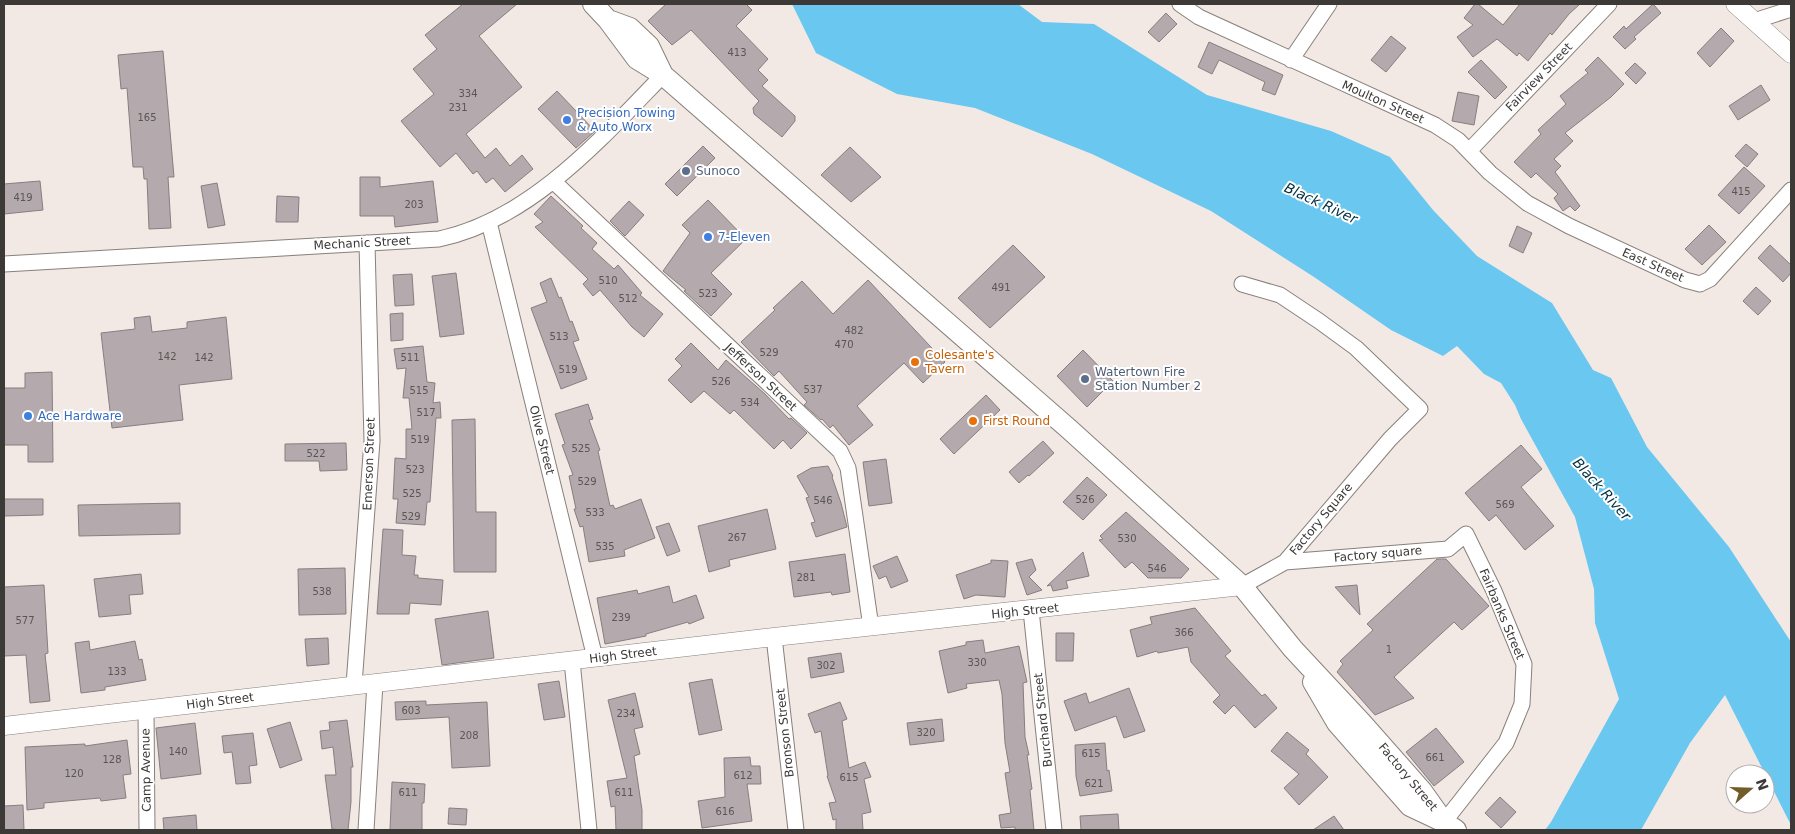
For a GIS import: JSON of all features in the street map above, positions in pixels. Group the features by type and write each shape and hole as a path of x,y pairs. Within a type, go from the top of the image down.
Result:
{"main road":[{"path":"593,4 608,20 630,28 649,46 663,75"},
{"name":"Factory Street","path":"663,75 1069,429 1242,586 1294,649 1422,791 1446,827"}],"street":[{"name":"Moulton Street","path":"1180,4 1199,17 1435,125 1458,140 1490,174 1527,203 1568,226"},
{"path":"1291,60 1329,4"},
{"name":"Fairview Street","path":"1469,151 1609,4"},
{"path":"1735,4 1791,54"},
{"path":"1754,21 1791,9"},
{"name":"Mechanic Street","path":"4,264 439,239 451,236 489,222 553,181 594,144 663,75"},
{"name":"Jefferson Street","path":"553,181 840,451 848,468 871,627"},
{"name":"East Street","path":"1568,226 1685,280 1700,284 1710,280 1791,190"},
{"name":"Olive Street","path":"489,222 595,658"},
{"name":"Emerson Street","path":"354,685 372,442 367,243"},
{"name":"Factory Square","path":"1242,284 1280,294 1319,320 1356,348 1420,408 1390,439 1285,562 1242,586"},
{"name":"Factory square","path":"1285,562 1448,549 1466,534"},
{"name":"Fairbanks Street","path":"1446,827 1506,743 1522,704 1524,664 1494,590 1466,534"},
{"name":"High Street","path":"4,726 774,637 1242,586"},
{"name":"Burchard Street","path":"1031,610 1054,830"},
{"name":"Bronson Street","path":"774,637 796,830"},
{"path":"572,661 589,830"},
{"path":"366,830 375,683"},
{"name":"Camp Avenue","path":"146,710 147,830"}],"water":[{"name":"Black River","path":"792,4 1018,4 1042,22 1094,24 1207,95 1331,131 1390,157 1433,210 1477,256 1552,303 1593,370 1611,378 1647,447 1729,547 1791,642 1791,825 1775,793 1775,764 1760,764 1725,695 1690,743 1641,830 1545,830 1619,699 1595,623 1594,589 1575,517 1515,405 1501,383 1484,374 1457,346 1443,356 1391,330 1314,277 1211,211 1092,154 975,108 897,94 816,53"}],"building":[{"path":"463,4 517,4 479,36 522,87 466,134 485,158 496,148 510,166 522,155 533,169 505,192 493,178 486,183 477,171 473,174 456,153 440,167 401,121 434,94 413,69 437,49 425,35"},
{"path":"666,4 746,4 752,10 736,26 768,59 758,70 768,80 762,86 795,116 795,121 782,137 754,114 753,108 759,101 691,30 672,45 648,21"},
{"path":"1475,4 1478,4 1503,25 1520,4 1580,4 1552,35 1550,33 1528,61 1519,53 1517,56 1497,39 1473,57 1457,37 1473,25 1464,18"},
{"path":"1653,4 1661,13 1634,37 1636,39 1625,49 1613,37 1624,26 1626,29"},
{"path":"1166,13 1177,24 1159,42 1148,32"},
{"path":"1721,28 1734,41 1710,67 1697,53"},
{"path":"1391,36 1406,48 1386,72 1371,60"},
{"path":"1209,42 1283,75 1275,95 1262,90 1265,82 1219,60 1212,74 1198,67"},
{"path":"163,51 174,177 168,177 171,228 149,229 147,179 144,179 143,167 133,167 127,88 121,89 118,55"},
{"path":"1598,57 1624,84 1611,97 1565,133 1573,141 1554,159 1561,166 1555,172 1580,206 1575,211 1570,206 1563,211 1554,198 1558,194 1536,173 1531,178 1514,162 1541,134 1538,130 1566,104 1560,96 1588,73 1585,70"},
{"path":"1481,60 1507,87 1495,99 1468,72"},
{"path":"1635,63 1646,73 1636,84 1625,73"},
{"path":"1761,85 1770,100 1738,120 1729,106"},
{"name":"Precision Towing & Auto Worx","path":"557,91 595,131 576,148 538,109"},
{"path":"1458,92 1479,96 1474,125 1452,121"},
{"path":"1746,144 1758,154 1747,167 1735,156"},
{"path":"703,146 715,158 677,196 665,184"},
{"path":"850,147 881,177 851,202 821,175"},
{"path":"1744,167 1765,186 1739,214 1718,195"},
{"path":"360,177 380,177 380,187 433,181 438,222 395,227 394,216 360,216"},
{"path":"40,181 43,210 4,214 4,184"},
{"path":"217,183 225,225 208,228 201,186"},
{"path":"277,196 299,197 298,222 276,222"},
{"path":"551,196 583,226 581,228 597,243 592,249 614,269 618,265 642,293 640,295 663,314 644,337 632,327 600,290 593,296 583,284 588,279 535,227 543,222 534,214"},
{"path":"708,200 746,239 711,273 732,294 711,316 684,291 686,290 663,271 690,233 682,225"},
{"path":"629,201 644,215 625,236 610,221"},
{"path":"1709,225 1726,242 1702,265 1685,249"},
{"path":"1517,226 1532,233 1523,253 1509,246"},
{"path":"1013,245 1045,277 990,328 958,298"},
{"path":"1770,245 1791,265 1791,273 1783,282 1758,258"},
{"path":"456,273 464,334 440,337 432,276"},
{"path":"412,274 414,305 395,306 393,275"},
{"path":"551,278 579,340 573,342 587,379 561,389 531,308 547,302 540,283"},
{"path":"868,280 945,362 923,383 904,363 857,406 873,425 849,445 833,425 830,428 804,405 807,402 779,371 774,376 741,342 802,281 833,314"},
{"path":"1756,287 1771,301 1758,315 1743,301"},
{"path":"403,313 403,340 391,341 390,314"},
{"path":"150,316 152,332 187,328 187,322 226,317 232,379 179,385 183,420 112,428 101,333 135,329 134,318"},
{"path":"691,343 718,370 726,360 764,393 789,419 791,418 807,433 791,449 783,440 774,449 734,410 730,414 704,391 691,403 668,380 682,366 675,359"},
{"path":"423,346 427,382 435,383 433,403 440,402 441,418 436,418 430,502 427,502 425,525 396,523 398,499 393,499 395,458 406,459 406,429 412,429 409,398 403,398 406,368 397,369 394,349"},
{"name":"Watertown Fire Station Number 2","path":"1083,350 1113,381 1087,407 1057,376"},
{"name":"Ace Hardware","path":"52,372 53,462 28,462 28,445 4,445 4,388 25,388 25,373"},
{"path":"986,395 1000,410 954,454 940,439"},
{"path":"588,404 593,419 589,420 600,450 598,451 610,506 613,505 615,509 641,499 655,538 624,550 625,556 589,562 583,526 580,527 574,509 576,509 569,476 573,475 562,445 565,444 555,414"},
{"path":"475,419 476,512 496,512 496,572 454,572 452,420"},
{"path":"1043,441 1054,453 1019,483 1009,472"},
{"path":"346,443 347,470 320,471 319,461 285,461 285,444"},
{"path":"1521,445 1542,469 1521,487 1554,526 1525,550 1496,515 1489,521 1465,493"},
{"path":"886,459 892,503 869,506 863,462"},
{"path":"828,466 833,476 847,527 816,537 811,523 815,522 806,498 809,497 797,476 811,468"},
{"path":"1087,477 1107,495 1083,520 1063,502"},
{"path":"4,499 43,499 43,515 4,516"},
{"path":"180,503 180,534 79,536 78,505"},
{"path":"767,509 776,549 729,560 730,566 709,572 698,526"},
{"path":"1126,512 1189,569 1181,578 1148,578 1132,562 1125,568 1099,540 1103,539 1100,536"},
{"path":"669,523 680,551 667,556 656,527"},
{"path":"383,529 403,530 402,555 416,556 414,575 418,575 418,578 443,580 441,605 410,603 409,614 377,614"},
{"path":"1083,552 1089,576 1066,581 1068,588 1053,591 1051,585 1047,586"},
{"path":"845,554 850,592 832,595 831,592 794,597 789,562"},
{"path":"897,556 908,581 891,588 886,576 879,579 873,566"},
{"path":"1032,559 1036,570 1029,577 1042,590 1027,595 1016,563"},
{"path":"1437,559 1446,559 1489,606 1462,630 1454,622 1394,677 1414,698 1375,715 1337,672 1343,664 1340,661 1373,630 1367,624"},
{"path":"991,560 1008,561 1005,597 976,595 964,599 956,575 991,563"},
{"path":"345,568 346,614 299,615 298,569"},
{"path":"141,574 143,594 129,595 131,614 99,617 94,579"},
{"path":"44,585 48,653 45,654 50,701 30,703 26,655 4,656 4,587"},
{"path":"1357,585 1360,615 1335,587"},
{"path":"669,586 673,603 696,595 704,618 689,624 688,622 646,634 646,636 605,644 597,598 637,590 638,594"},
{"path":"1195,608 1231,651 1225,656 1262,696 1265,694 1277,708 1255,728 1234,705 1225,714 1213,702 1220,695 1191,662 1188,647 1158,653 1157,651 1137,657 1130,630 1152,624 1150,617"},
{"path":"488,611 494,658 442,665 435,619"},
{"path":"1056,633 1074,633 1073,661 1056,661"},
{"path":"328,638 329,664 307,666 305,639"},
{"path":"983,640 985,653 1019,646 1027,682 1023,683 1025,737 1029,755 1027,755 1032,789 1030,790 1034,830 1015,830 1015,827 1001,828 999,815 1011,813 1005,773 1010,772 1005,743 1002,694 999,680 966,684 967,688 948,693 939,651 966,645 966,642"},
{"path":"89,641 90,650 135,641 139,660 142,659 146,680 105,687 105,690 81,693 75,643"},
{"path":"841,653 844,672 811,678 808,658"},
{"path":"712,679 722,730 699,735 689,683"},
{"path":"559,681 565,717 544,720 538,684"},
{"path":"1129,688 1145,731 1124,738 1116,716 1075,731 1064,701 1086,693 1089,703"},
{"path":"635,693 643,727 634,729 640,754 634,756 642,810 642,830 616,830 615,806 611,807 607,781 627,778 608,700"},
{"path":"426,701 426,705 487,702 490,766 452,768 449,717 396,720 395,702"},
{"path":"840,702 847,719 842,721 849,768 865,762 871,777 864,779 871,812 862,814 863,830 836,830 836,819 833,820 829,803 836,802 827,776 821,731 815,733 808,714"},
{"path":"942,719 944,741 910,745 907,723"},
{"path":"347,720 353,767 351,767 351,802 348,830 342,830 332,829 325,775 336,775 333,747 322,749 320,731 330,730 329,722"},
{"path":"290,722 302,760 280,768 267,729"},
{"path":"195,723 201,774 161,779 156,728"},
{"path":"1436,728 1464,762 1434,786 1406,752"},
{"path":"1287,732 1309,750 1306,754 1328,777 1299,805 1284,788 1299,774 1271,751"},
{"path":"253,733 257,765 249,766 251,783 236,784 232,752 224,753 222,736"},
{"path":"127,740 131,774 123,775 126,798 101,801 100,798 44,803 44,808 27,810 25,747 85,744 85,746"},
{"path":"1105,743 1107,771 1109,770 1112,791 1080,796 1076,776 1075,745"},
{"path":"750,757 751,766 760,766 761,784 747,784 752,821 702,828 698,801 725,797 724,758"},
{"path":"392,782 425,784 424,803 422,803 422,830 390,830"},
{"path":"1500,797 1516,812 1501,828 1485,813"},
{"path":"23,805 24,830 4,830 4,806"},
{"path":"449,808 467,809 466,825 448,824"},
{"path":"1118,814 1119,830 1081,830 1080,816"},
{"path":"196,815 197,830 164,830 163,818"},
{"path":"1334,816 1344,830 1313,830"}],"place":[{"name":"Precision Towing & Auto Worx","path":"567,120"},
{"name":"Sunoco","path":"686,171"},
{"name":"7-Eleven","path":"708,237"},
{"name":"Colesante's Tavern","path":"915,362"},
{"name":"Watertown Fire Station Number 2","path":"1085,379"},
{"name":"Ace Hardware","path":"28,416"},
{"name":"First Round","path":"973,421"}]}
